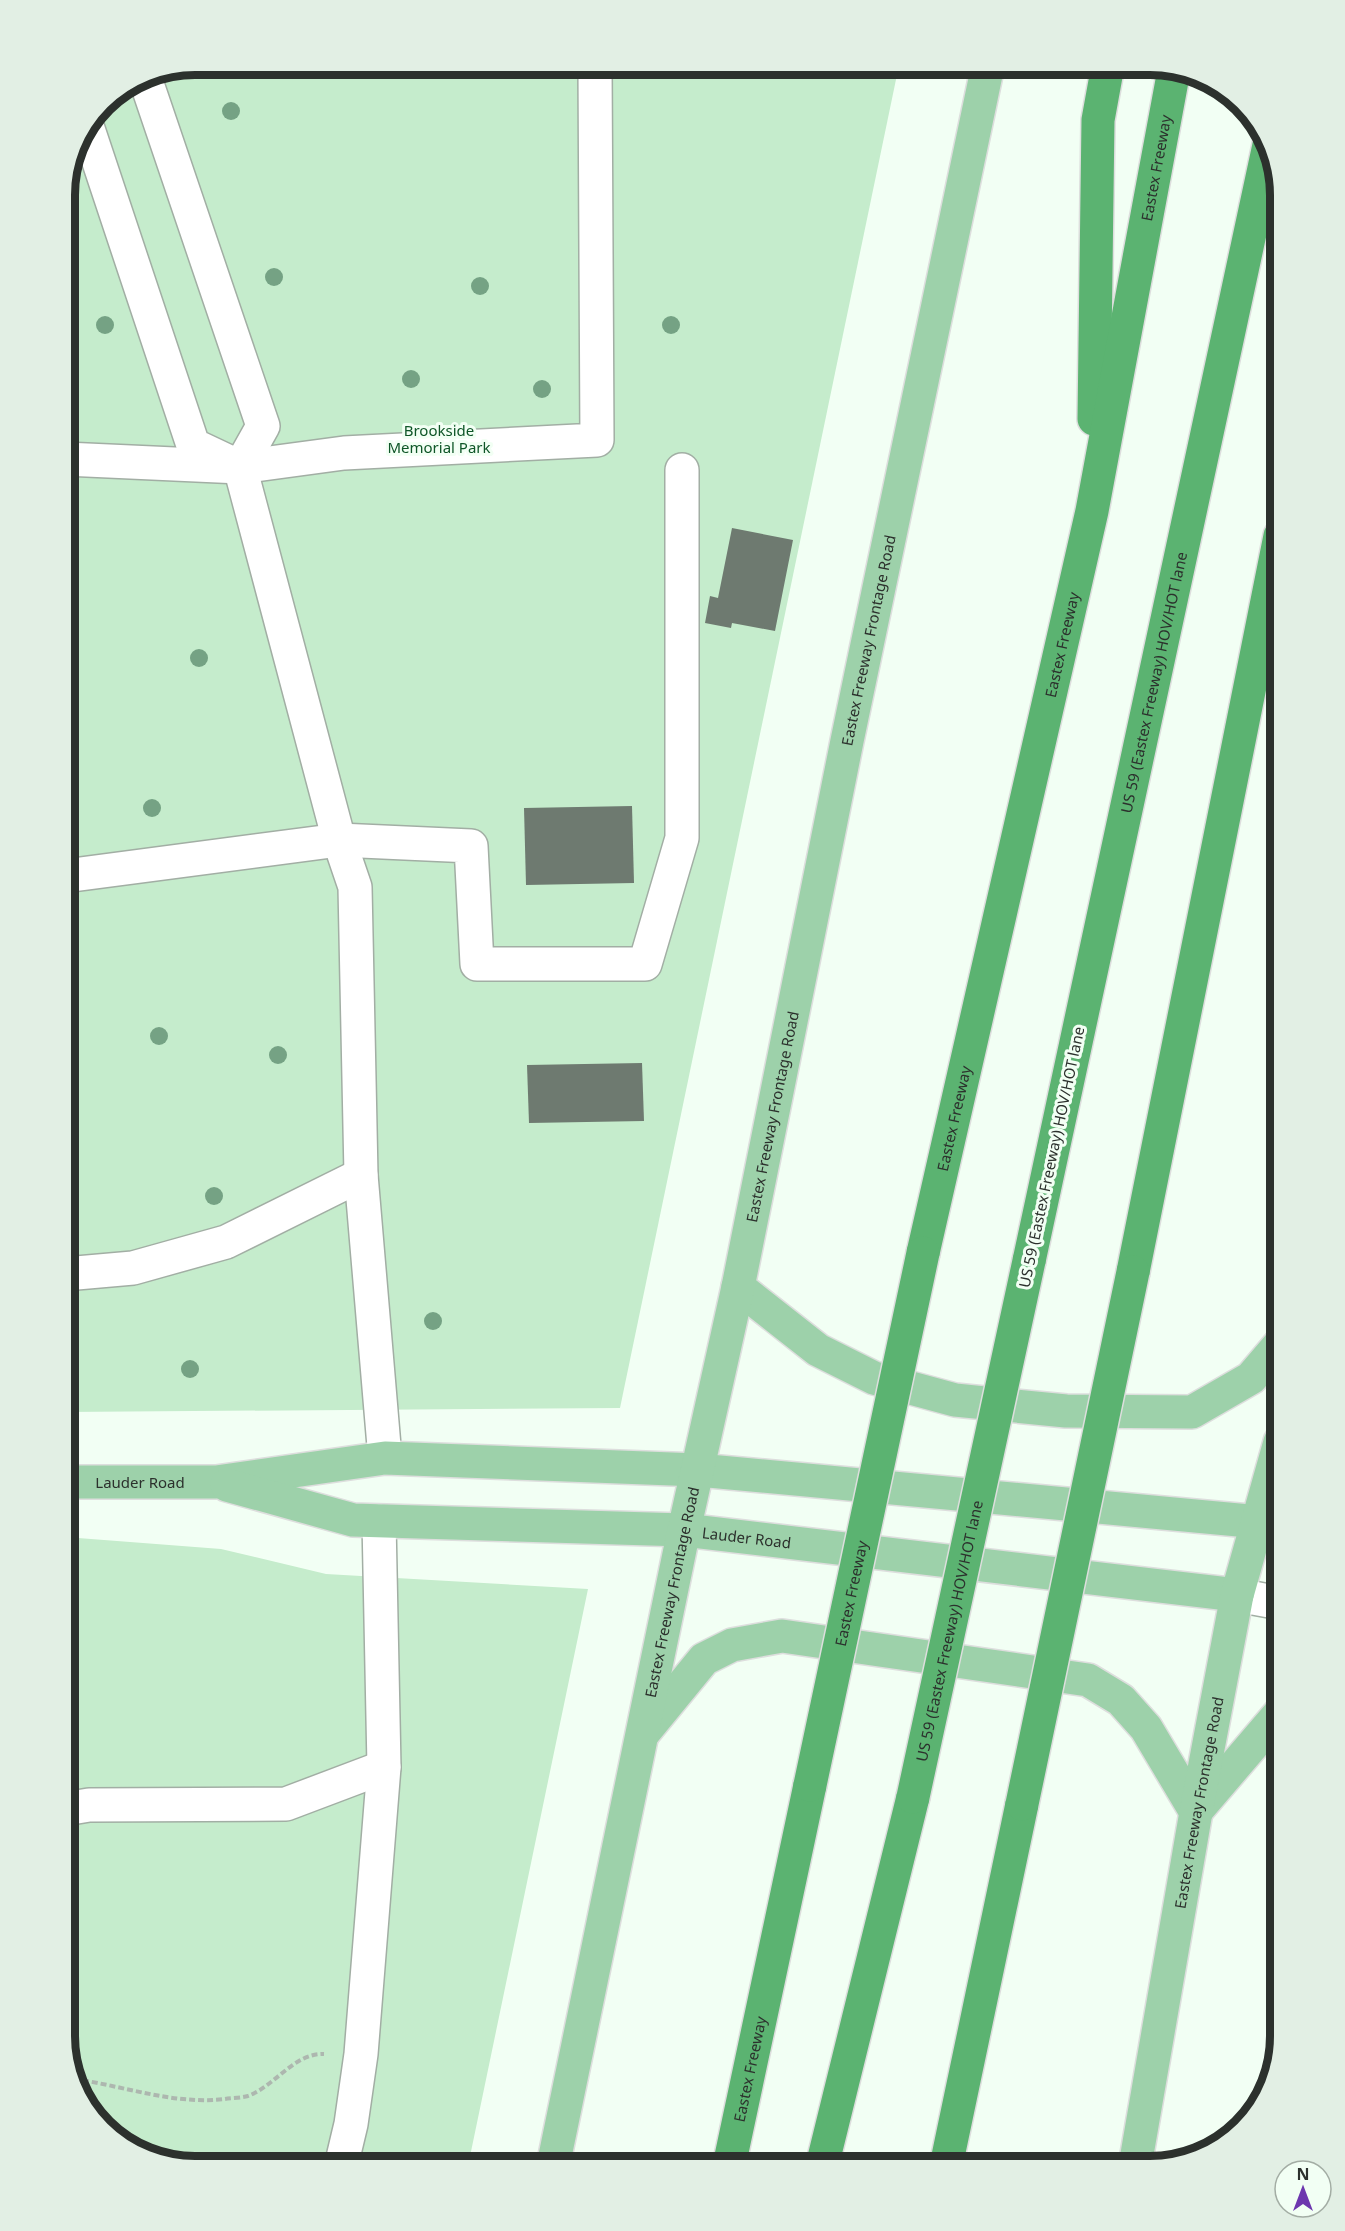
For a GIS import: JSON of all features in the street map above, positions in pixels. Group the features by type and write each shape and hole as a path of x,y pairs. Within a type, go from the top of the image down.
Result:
{"highway":[{"path":"1092,511 1098,120 1105,75"},
{"name":"Eastex Freeway","path":"731,2156 923,1253 1092,511 1173,77"},
{"name":"US 59 (Eastex Freeway) HOV/HOT lane","path":"824,2156 913,1797 1265,162"},
{"path":"948,2156 1133,1272 1270,591"}],"main road":[{"name":"Eastex Freeway Frontage Road","path":"555,2156 684,1530 738,1287 847,741 986,75"},
{"path":"738,1287 818,1350 874,1378 955,1400 1066,1411 1192,1412 1251,1378 1270,1356"},
{"name":"Lauder Road","path":"75,1482 216,1482 385,1458 698,1470 1270,1522"},
{"name":"Lauder Road","path":"216,1482 353,1520 684,1530 1237,1595"},
{"name":"Eastex Freeway Frontage Road","path":"1137,2156 1196,1812 1237,1595 1270,1522"},
{"path":"642,1734 704,1659 732,1645 782,1636 1088,1680 1120,1700 1146,1728 1196,1812 1270,1726"}],"street":[{"path":"75,459 240,467 344,453 597,440 595,75"},
{"path":"147,85 263,426 240,467 339,840 355,888 361,1175 385,1458"},
{"path":"90,136 193,445 240,467"},
{"path":"75,875 339,840 471,846 477,964 645,964 682,838 682,470"},
{"path":"75,1273 133,1268 226,1242 361,1175"},
{"path":"343,2156 361,2054 384,1767 379,1521"},
{"name":"Lauder Road","path":"1237,1595 1270,1601"},
{"path":"75,1807 89,1805 286,1804 384,1767"}],"path":[{"path":"84,2081 166,2097 206,2101 247,2096 273,2082 297,2062 319,2054 361,2054"}],"green space":[{"name":"Brookside Memorial Park","path":"187,75 897,75 620,1408 75,1412 75,187 84,149 95,128 110,110 128,95 156,81"},
{"path":"75,1538 221,1549 326,1574 588,1589 470,2156 187,2156 156,2150 128,2136 116,2126 95,2103 87,2089 77,2060 75,2044"}],"building":[{"path":"732,528 793,540 775,631 732,623 731,628 705,623 710,596 718,598"},
{"path":"632,806 634,883 526,885 524,808"},
{"path":"642,1063 644,1121 529,1123 527,1065"}]}
